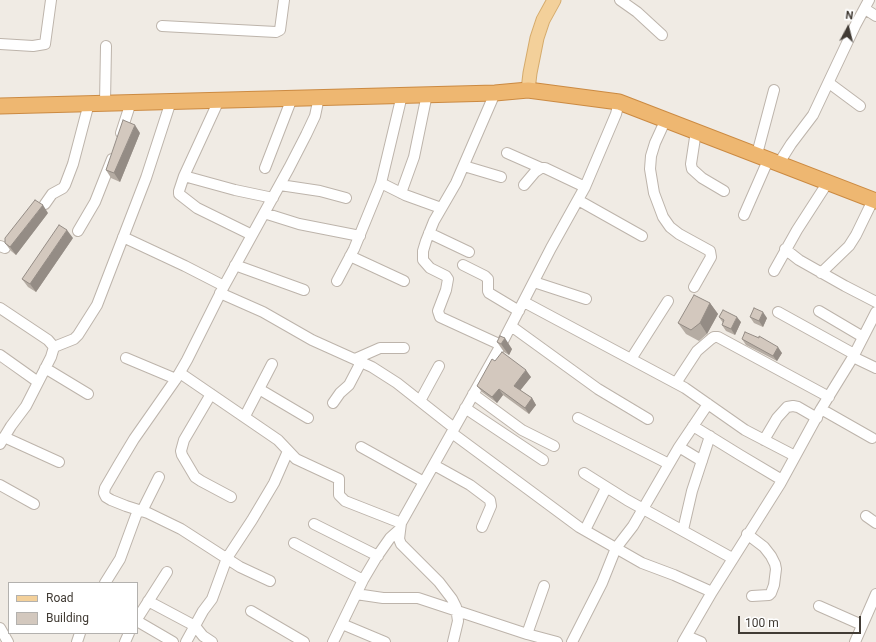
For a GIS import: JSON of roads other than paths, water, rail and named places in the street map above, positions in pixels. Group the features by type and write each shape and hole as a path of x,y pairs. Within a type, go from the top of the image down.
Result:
{"highway":[{"path":"0,106 495,93 528,90 620,102 874,200"}],"main road":[{"path":"528,90 537,38 543,20 554,0"}],"street":[{"path":"0,44 33,46 45,44 51,0"},
{"path":"162,26 276,32 280,30 284,0"},
{"path":"620,0 637,12 662,35"},
{"path":"768,158 791,144 813,115 867,4 876,16"},
{"path":"105,103 106,46"},
{"path":"829,83 860,106"},
{"path":"744,214 768,158 774,90"},
{"path":"495,93 456,183 441,208 429,233 423,251 423,260 430,268 446,276 448,279 438,314 440,317 501,345"},
{"path":"401,193 414,157 427,94"},
{"path":"337,280 360,236 381,183 402,95"},
{"path":"270,581 240,567 181,529 106,497 104,493 105,488 134,439 178,376 222,289 280,185 315,116 319,97"},
{"path":"264,168 292,98"},
{"path":"219,100 184,176 179,191 182,198 197,208 252,235"},
{"path":"54,347 74,339 78,335 100,300 146,178 171,101"},
{"path":"78,231 95,202 118,143 131,102"},
{"path":"333,642 363,580 390,538 400,527 501,345 585,187 620,102"},
{"path":"45,204 52,194 63,188 69,178 89,103"},
{"path":"666,119 651,156 650,168 654,193 666,223 679,234 710,251 711,257 694,287"},
{"path":"696,131 691,164 692,169 702,178 724,191"},
{"path":"507,153 541,168 545,168 585,187"},
{"path":"464,166 501,177"},
{"path":"524,185 535,172 541,168"},
{"path":"184,176 273,198"},
{"path":"774,271 785,249 828,182"},
{"path":"381,183 401,193 441,208"},
{"path":"280,185 320,191 346,198"},
{"path":"578,200 642,236"},
{"path":"821,273 848,246 856,235 874,200"},
{"path":"264,212 299,224 360,236"},
{"path":"429,233 469,252"},
{"path":"123,237 185,266 222,289 312,340 358,360 397,383 453,430 564,517 642,563 712,592"},
{"path":"785,249 799,260 821,273 876,302"},
{"path":"350,256 404,281"},
{"path":"235,265 304,290"},
{"path":"463,265 488,279 488,290 490,293 521,306 632,359 676,383 745,430 795,456"},
{"path":"534,282 586,299"},
{"path":"632,359 668,301"},
{"path":"0,308 48,340 54,347"},
{"path":"819,311 863,337"},
{"path":"778,312 876,368"},
{"path":"701,642 685,639 732,558 782,480 854,356 876,312"},
{"path":"511,326 598,388 648,419"},
{"path":"676,383 697,351 711,339 718,337 829,397"},
{"path":"54,347 54,350 20,415 2,440 59,462"},
{"path":"333,403 340,393 349,385 358,360 375,349 404,348"},
{"path":"0,355 38,382"},
{"path":"126,358 178,376 210,394 245,416 278,440 296,459 339,479 339,496 345,501 400,527"},
{"path":"245,416 272,364"},
{"path":"420,401 439,366"},
{"path":"45,368 88,394"},
{"path":"259,389 308,418"},
{"path":"210,394 184,440 181,451 195,477 231,496"},
{"path":"473,394 522,430 554,446"},
{"path":"572,642 602,583 616,548 644,509 679,447 708,404"},
{"path":"764,440 777,418 787,407 793,406 819,414 872,438"},
{"path":"466,408 543,460"},
{"path":"578,418 669,464"},
{"path":"694,426 782,480"},
{"path":"683,530 692,491 710,436"},
{"path":"361,447 424,482"},
{"path":"679,447 702,461"},
{"path":"186,642 214,595 226,558 274,483 288,451"},
{"path":"434,465 470,485 490,500 491,506 482,527"},
{"path":"584,473 626,500 732,558"},
{"path":"106,582 120,558 140,511 159,476"},
{"path":"0,485 34,504"},
{"path":"584,530 606,488"},
{"path":"866,516 876,523"},
{"path":"314,524 378,556"},
{"path":"400,527 399,539 401,544 439,582 452,598 457,611 458,621 453,642"},
{"path":"747,534 764,547 771,556 776,569 774,585 771,593 769,595 752,596"},
{"path":"294,543 363,580"},
{"path":"138,618 167,572"},
{"path":"527,634 544,586"},
{"path":"356,594 383,598 418,598 527,634 557,642"},
{"path":"855,642 862,625 872,611 876,594"},
{"path":"148,601 195,626 206,639 212,642"},
{"path":"819,606 862,625"},
{"path":"251,610 304,642"},
{"path":"138,621 173,642"},
{"path":"342,624 385,642"},
{"path":"0,628 8,642"}]}
